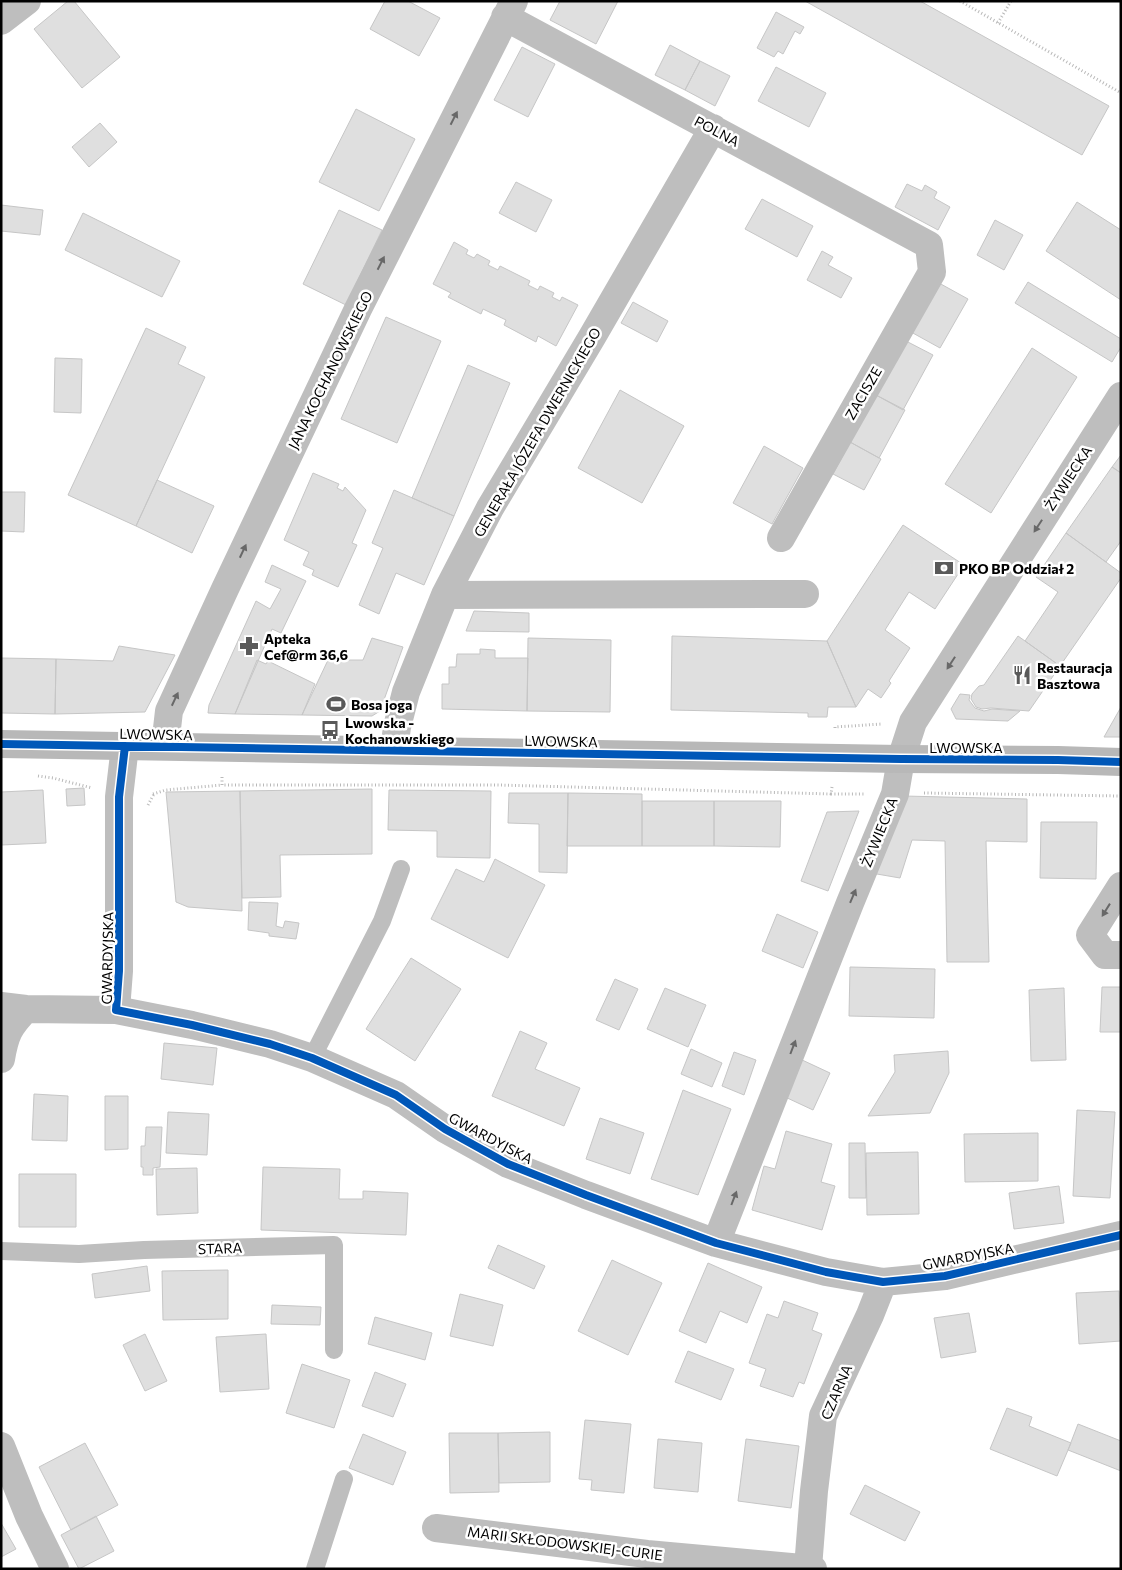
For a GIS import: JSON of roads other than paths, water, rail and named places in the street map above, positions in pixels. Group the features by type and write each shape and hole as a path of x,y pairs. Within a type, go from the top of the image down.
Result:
{"street":[{"path":"1,21 28,1"},
{"name":"POLNA","path":"509,9 713,128 929,246"},
{"name":"JANA KOCHANOWSKIEGO","path":"165,746 169,711 358,310 509,9"},
{"name":"GENERAŁA JÓZEFA DWERNICKIEGO","path":"394,750 397,727 406,692 445,595 490,508 713,128"},
{"name":"ZACISZE","path":"781,538 932,272 929,246"},
{"name":"ŻYWIECKA","path":"716,1243 850,903 896,794 901,759 913,722 1121,396"},
{"path":"445,595 805,594"},
{"name":"LWOWSKA","path":"1,744 1121,762"},
{"name":"GWARDYJSKA","path":"125,746 120,790 119,953 116,1010 192,1025 270,1044 312,1058 396,1095 445,1129 508,1164 716,1243 826,1272 883,1282 945,1276 1121,1235"},
{"path":"1121,886 1090,935 1105,955 1121,956"},
{"path":"1,1059 6,1035 14,1022 14,1007 116,1010"},
{"name":"CZARNA","path":"808,1568 814,1491 823,1416 870,1315 883,1282"},
{"path":"1,1446 29,1516 55,1569"},
{"name":"MARII SKŁODOWSKIEJ-CURIE","path":"436,1528 647,1554 813,1569"}],"lane":[{"path":"312,1058 382,921 401,869"},
{"name":"STARA","path":"1,1252 78,1254 144,1250 334,1245 334,1350"},
{"path":"315,1569 344,1479"}],"place":[{"name":"PKO BP Oddział 2","path":"944,568"},
{"name":"Apteka Cef@rm 36,6","path":"249,646"},
{"name":"Restauracja Basztowa","path":"1022,675"},
{"name":"Bosa joga","path":"336,704"},
{"name":"Lwowska - Kochanowskiego","path":"330,730"}]}
